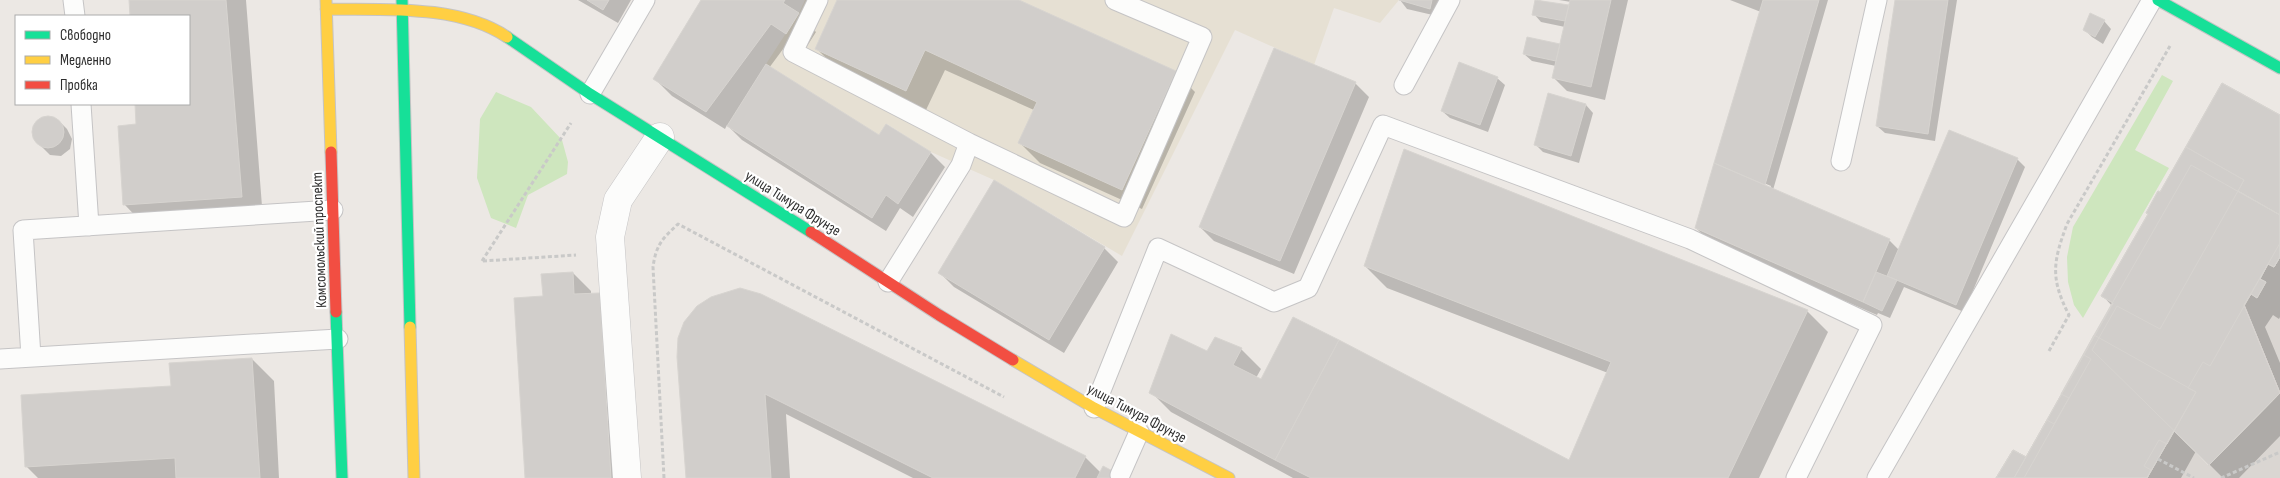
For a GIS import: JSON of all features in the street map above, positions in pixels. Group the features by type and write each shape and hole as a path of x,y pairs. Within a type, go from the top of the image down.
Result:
{"street":[{"path":"2158,0 2280,68"},
{"name":"улица Тимура Фрунзе","path":"326,4 402,5 468,18 495,29 590,94 939,315 1094,408 1229,478"},
{"name":"Комсомольский проспект","path":"326,4 342,478"},
{"path":"402,5 414,478"},
{"path":"627,478 610,237 618,200 660,137"}],"lane":[{"path":"74,0 75,15"},
{"path":"590,94 645,0"},
{"path":"818,0 793,52 969,143 1124,217 1202,37 1115,0"},
{"path":"1404,85 1450,0"},
{"path":"1841,161 1877,0"},
{"path":"1878,478 2152,0"},
{"path":"81,105 89,226"},
{"path":"1094,408 1158,248 1274,302 1308,288 1383,125 1690,240 1872,325 1796,478"},
{"path":"888,282 961,165 969,143"},
{"path":"31,357 23,230 333,210"},
{"path":"0,359 338,339"},
{"path":"1120,475 1140,432"}],"path":[{"path":"2049,351 2068,316 2060,299 2055,281 2056,255 2067,224 2174,39"},
{"path":"590,94 482,261 611,253"},
{"path":"664,478 653,267 655,251 663,238 678,224 1013,402"},
{"path":"2221,478 2280,452"},
{"path":"2158,459 2194,478"}],"shaded area":[{"path":"805,0 1399,0 1380,23 1334,8 1314,65 1235,30 1122,256 994,180 931,152 887,124 879,135 766,64 799,13"},
{"path":"2280,257 2280,392 2245,305 2251,294 2257,298 2266,283 2260,279 2268,264"},
{"path":"2092,351 2208,465 2280,393 2280,478 2100,478 2033,461 2026,457 2061,394"}],"green space":[{"path":"2162,75 2173,81 2135,150 2169,168 2083,318 2074,305 2068,282 2067,257 2073,227"},
{"path":"496,92 531,107 562,140 568,162 567,174 528,195 516,228 491,218 477,178 480,119"}],"building":[{"path":"129,0 226,0 242,197 123,205 118,126 136,124 135,105 190,105 190,15 130,15"},
{"path":"587,0 609,0 603,10"},
{"path":"701,0 785,0 783,3 799,13 786,34 771,24 706,112 653,79"},
{"path":"837,0 1019,0 1176,71 1122,190 1018,143 1037,102 925,50 906,91 815,49"},
{"path":"1399,0 1432,0 1430,9"},
{"path":"1535,0 1569,5 1565,21 1532,15"},
{"path":"1570,0 1611,0 1591,87 1552,78"},
{"path":"1763,0 1819,0 1765,185 1714,163"},
{"path":"1895,0 1948,0 1928,134 1876,126"},
{"path":"2090,13 2105,20 2095,37 2083,30"},
{"path":"1527,37 1560,44 1556,61 1523,54"},
{"path":"1274,48 1356,82 1280,261 1199,227"},
{"path":"1459,62 1498,77 1480,125 1441,111"},
{"path":"766,64 879,135 886,124 931,152 898,204 886,195 872,218 727,126"},
{"path":"2222,83 2280,115 2280,257 2274,267 2268,264 2260,279 2266,282 2257,298 2251,294 2244,305 2280,393 2209,465 2174,431 2147,478 1996,478 2013,450 2026,457 2113,303 2101,296 2148,214 2146,213 2158,191 2160,192"},
{"path":"2222,83 2280,115 2280,215 2238,191 2244,180 2186,147"},
{"path":"1548,93 1586,104 1571,156 1534,145"},
{"path":"48,116 54,117 59,121 63,126 63,138 59,143 54,147 48,148 42,147 37,143 33,138 32,132 33,126 37,121 42,117"},
{"path":"1949,130 2018,158 1956,305 1887,276"},
{"path":"2186,147 2244,180 2238,191 2280,215 2280,257 2274,267 2268,264 2260,279 2266,282 2257,298 2251,294 2244,305 2280,393 2209,465 2174,431 2147,478 1996,478 2013,450 2026,457 2113,303 2101,296 2148,214 2146,213 2158,191 2160,192"},
{"path":"1404,149 1808,310 1728,478 1311,478 1275,460 1339,340 1569,460 1611,362 1364,266"},
{"path":"1714,163 1890,239 1863,302 1695,228"},
{"path":"2191,165 2280,215 2280,243 2210,366 2203,362 2188,388 2196,392 2147,478 2024,478 2091,359 2084,355 2094,335"},
{"path":"994,180 1105,247 1049,340 938,273"},
{"path":"2238,191 2280,215 2280,257 2274,267 2268,264 2244,305 2280,393 2209,465 2092,350 2117,306 2160,329"},
{"path":"573,272 574,294 600,293 611,478 525,478 514,298 543,296 541,274"},
{"path":"1876,272 1897,280 1882,311 1863,302"},
{"path":"740,288 761,294 1086,456 1075,478 933,478 765,394 771,478 686,478 677,357 678,338 684,322 697,306 711,297"},
{"path":"1293,317 1339,340 1275,460 1149,393 1171,334 1207,351 1215,337 1242,348 1233,365 1261,379"},
{"path":"2094,335 2196,392 2167,444 2159,440 2144,466 2151,470 2147,478 2014,478 2047,420 2054,424 2069,398 2061,394"},
{"path":"252,358 260,478 176,478 175,458 25,467 21,395 171,386 169,363"},
{"path":"2013,450 2026,457 2014,478 1996,478"},
{"path":"1103,466 1126,478 1097,478"}],"traffic: fast":[{"path":"402,0 410,327"},
{"path":"2158,0 2280,68"},
{"path":"507,37 590,94 811,232"},
{"path":"336,312 342,478"}],"traffic: slow":[{"path":"326,0 331,152"},
{"path":"326,9 419,11 443,14 487,26 507,37"},
{"path":"410,327 414,478"},
{"path":"1013,360 1094,408 1229,478"}],"traffic: jam":[{"path":"331,152 336,312"},
{"path":"811,232 939,315 1013,360"}]}
